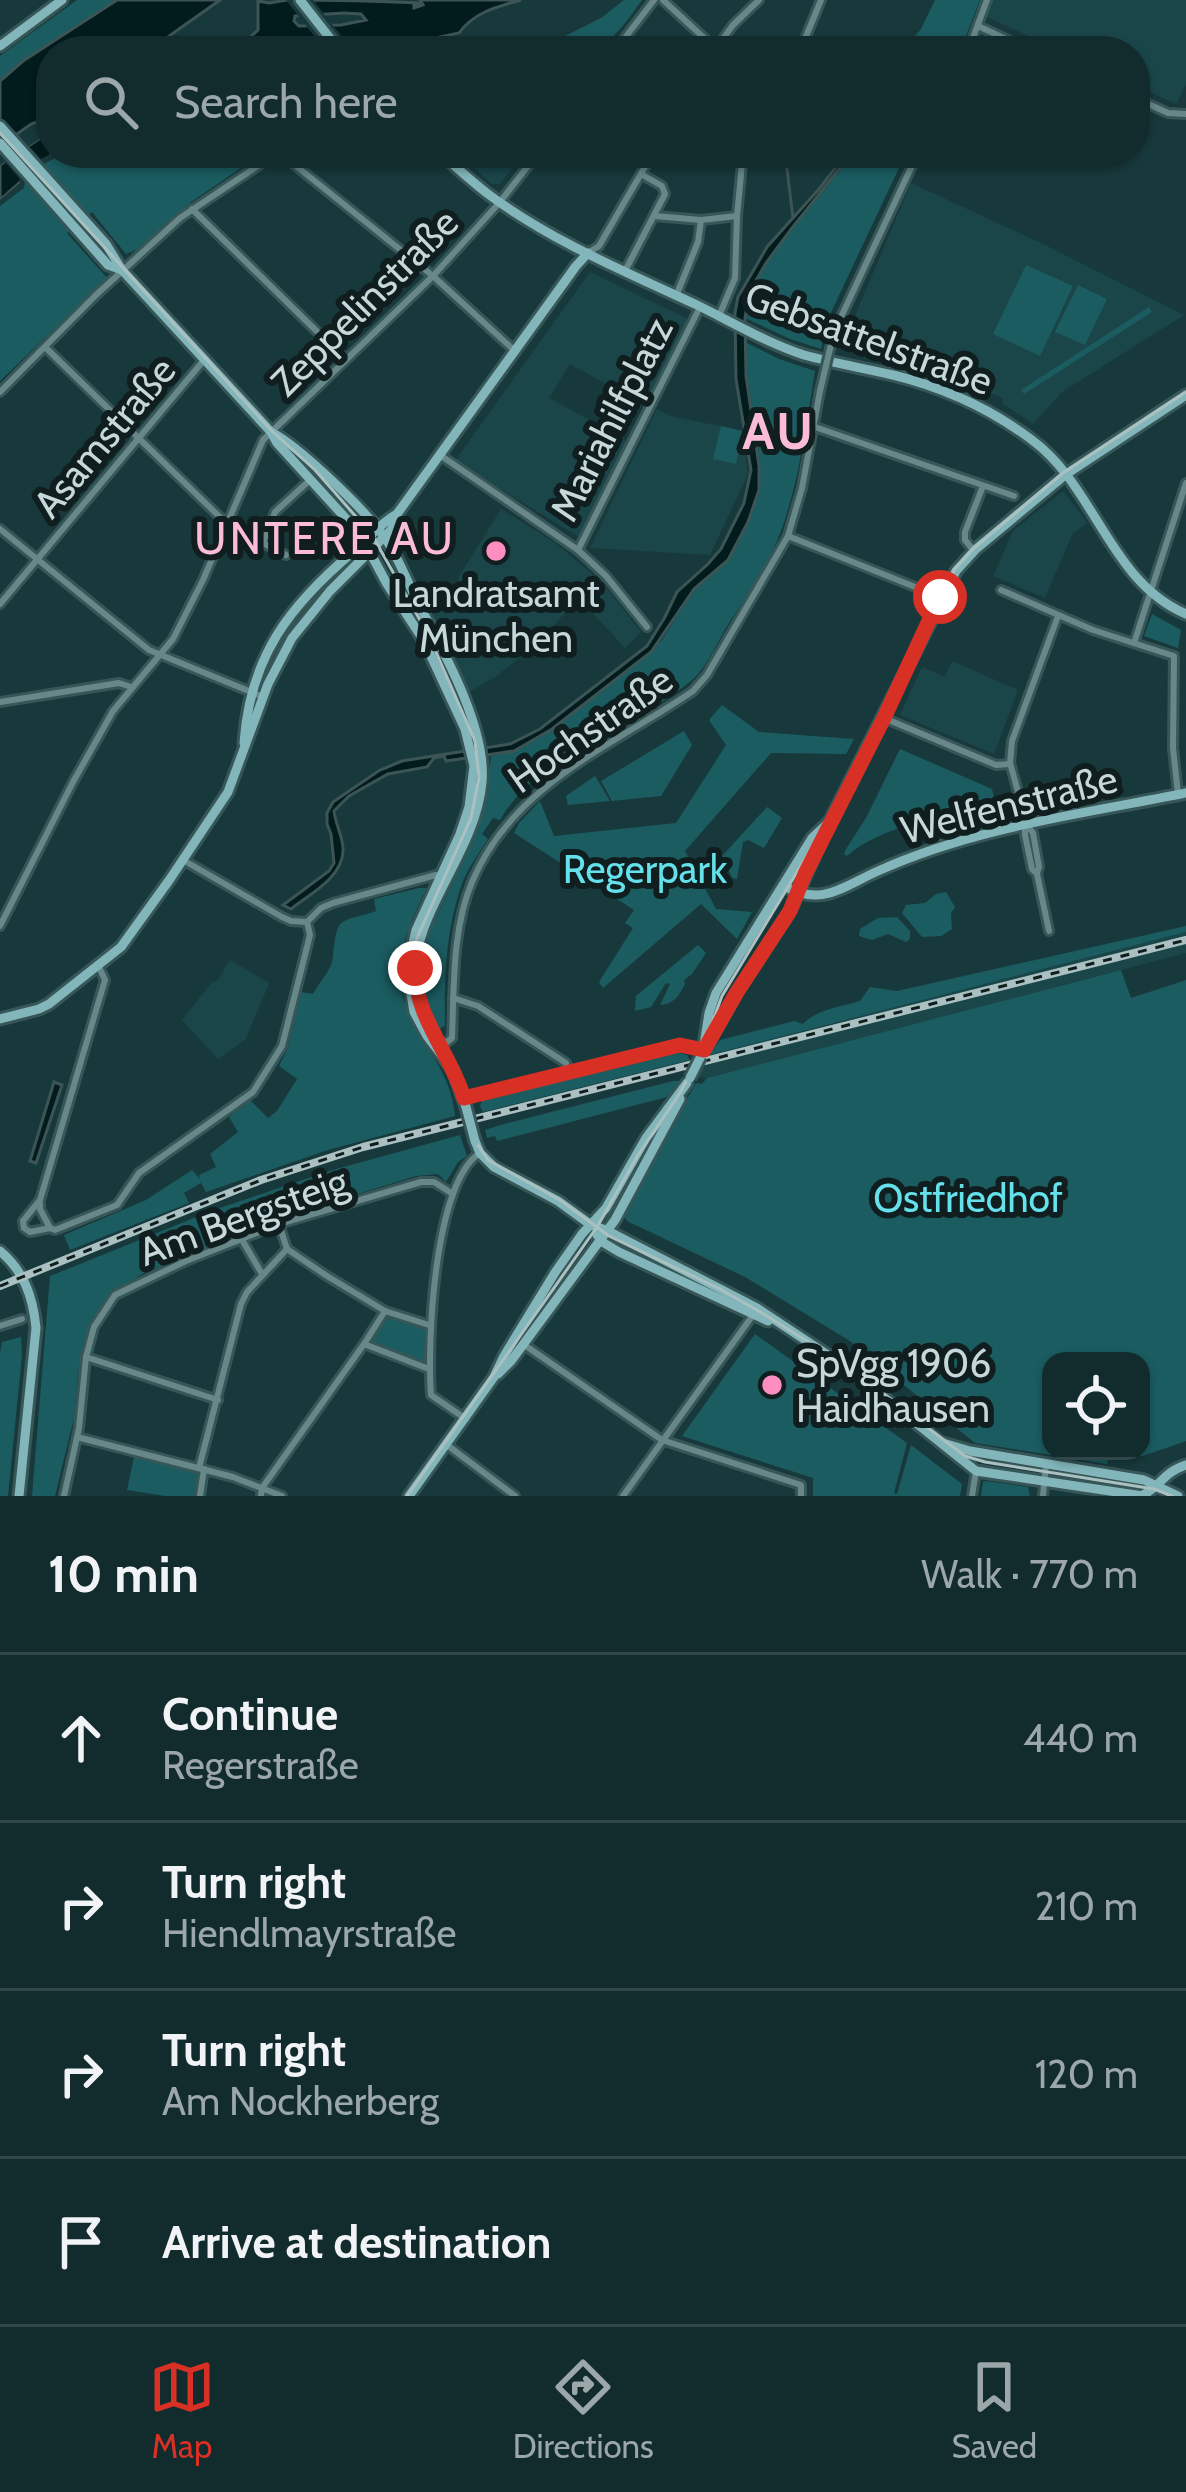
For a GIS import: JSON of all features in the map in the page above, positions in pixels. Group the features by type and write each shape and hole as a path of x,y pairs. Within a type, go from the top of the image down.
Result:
{"main road":[{"path":"0,46 62,0"},
{"path":"299,0 328,36"},
{"path":"0,126 36,166"},
{"path":"0,143 109,265 122,270"},
{"path":"38,168 122,270 271,432 301,453 381,533 461,695 476,730 482,772 473,824 424,929 416,957 417,995 439,1048"},
{"name":"Mariahilfplatz","path":"458,168 500,202 588,253 700,307"},
{"path":"0,1019 39,1009 121,946 220,807 273,674 303,622 397,514 588,253"},
{"name":"Gebsattelstraße","path":"700,307 804,355 928,386 998,417 1056,460 1150,595"},
{"path":"409,1496 603,1235 672,1116 702,1053 799,894 830,821 956,572 974,550 1065,475 1186,395"},
{"path":"271,432 354,526 424,640 472,751 473,781 462,828 413,936 407,970 414,1012 453,1070 480,1153 494,1167 558,1201 619,1252 781,1326"},
{"path":"243,748 250,693 268,648 292,612 332,569 367,547"},
{"path":"1150,595 1186,614"},
{"name":"Welfenstraße","path":"799,894 819,897 939,848 1027,825 1182,794"},
{"path":"702,1053 716,993 812,838 830,821"},
{"path":"784,886 799,894"},
{"path":"494,1378 556,1271 608,1205 646,1138 688,1080"},
{"path":"603,1235 727,1290 760,1310 846,1367 976,1471 1116,1494 1142,1496 1161,1491"},
{"path":"1,1252 23,1278 36,1328 19,1496"},
{"path":"938,1440 965,1450 1178,1496"},
{"path":"1161,1491 1166,1472 1186,1465"}],"street":[{"path":"627,36 658,0 699,36"},
{"path":"725,36 759,0"},
{"path":"806,36 821,0"},
{"path":"975,36 987,0"},
{"path":"979,26 1001,36"},
{"path":"1150,105 1168,113 1185,112"},
{"path":"0,392 122,270 192,209 255,168"},
{"path":"297,168 433,276 516,352"},
{"name":"Zeppelinstraße","path":"0,926 113,711 173,638 228,526 263,440 433,276 526,168"},
{"path":"588,253 599,246 644,168"},
{"path":"722,318 735,278 741,168"},
{"name":"Hochstraße","path":"439,1048 452,1038 467,896 510,820 560,775 696,690 788,536 836,329 911,168"},
{"path":"625,272 665,188 641,174"},
{"path":"192,209 345,359"},
{"path":"655,217 736,216"},
{"path":"676,296 698,242 701,220"},
{"name":"Mariahilfplatz","path":"440,455 578,550 700,307"},
{"path":"45,347 228,526 286,556"},
{"name":"Asamstraße","path":"0,604 204,360"},
{"path":"815,427 1014,496"},
{"path":"263,543 275,512 312,479"},
{"path":"1134,643 1186,483"},
{"path":"974,550 965,532 983,486"},
{"path":"0,529 149,650 263,698"},
{"path":"788,536 941,598"},
{"path":"578,550 647,627"},
{"path":"1001,590 1058,616 1174,656 1173,748 1182,794"},
{"path":"1049,931 1035,843 1010,763 1012,741 1058,616"},
{"path":"0,702 119,683 131,687"},
{"path":"884,718 996,765 1010,763"},
{"path":"183,860 282,917 307,922"},
{"path":"307,922 324,906 440,877"},
{"path":"40,1200 23,1221 24,1228 35,1232 56,1230 117,1205 139,1173 253,1092 282,1046 310,935 307,922"},
{"path":"50,1228 40,1200 104,980 98,966"},
{"path":"453,998 494,1016 566,1063 568,1070"},
{"path":"465,1102 568,1070 680,1045 702,1053"},
{"path":"466,1419 431,1394 429,1324 453,1194 470,1160 480,1153"},
{"name":"Am Bergsteig","path":"64,1496 77,1437 86,1357 94,1327 115,1295 279,1224 421,1182 434,1182 453,1194"},
{"path":"279,1224 286,1249 385,1311 429,1324"},
{"path":"241,1238 262,1274"},
{"path":"200,1496 201,1468 242,1304 286,1249"},
{"path":"261,1492 385,1311"},
{"path":"622,1496 753,1315"},
{"path":"0,1326 22,1319"},
{"path":"364,1344 429,1369"},
{"path":"523,1344 662,1440 801,1485 801,1496"},
{"path":"86,1357 218,1400"},
{"path":"77,1437 201,1468 282,1496"},
{"path":"447,1445 515,1496"},
{"path":"1042,1496 1046,1464"},
{"path":"972,1496 976,1471"}],"shaded area":[{"path":"117,0 220,0 169,36 62,36"},
{"path":"420,0 521,0 479,15 459,33 445,36 251,36 258,30 258,1 420,3 414,8 423,5","holes":["344,13 361,14 366,20 299,26 294,21 295,16"]},
{"path":"980,0 1186,0 1186,85 1176,104 1150,92 1150,36 1028,36 976,12"},
{"path":"36,53 36,122 0,146 0,81"},
{"path":"36,141 36,168 0,200 0,165"},
{"path":"474,168 513,168 500,184 492,184"},
{"path":"840,168 766,263 749,293 746,376 759,490 728,560 694,589 651,652 552,729 514,751 446,761 444,756 434,758 427,767 388,774 349,796 334,811 343,846 337,869 291,909 283,905 334,863 327,824 333,802 402,761 510,744 540,729 647,646 677,592 721,549 744,503 751,470 736,379 738,297 767,247"},
{"path":"911,183 1184,315 1062,392 1033,424 1002,403 1003,398 846,337"},
{"path":"590,272 688,319 644,405 570,364 549,398 597,424 594,431 618,446 623,439 628,441 579,537 455,461"},
{"path":"657,409 743,431 748,474 710,555 590,548"},
{"path":"1063,491 1088,523 1073,533 1045,598 993,576 1013,531"},
{"name":"Landratsamt München","path":"501,509 554,542 601,581 641,632 625,648 578,597 542,640 469,692 424,594 438,588 443,596 459,581"},
{"path":"952,661 1018,690 994,754 900,715 922,667 945,677"},
{"path":"1186,932 1186,953 698,1077 709,1055 729,1049"},
{"path":"230,960 268,986 245,1040 218,1059 182,1020"},
{"path":"54,1082 62,1085 36,1163 30,1161"}],"green space":[{"path":"77,0 117,0 62,36 36,36 36,53 0,81 0,56"},
{"path":"624,0 642,0 613,36 565,36"},
{"path":"935,0 980,0 966,36 915,36"},
{"path":"36,168 241,168 191,202 141,248 126,254 92,212 67,233 107,278 0,381 0,200"},
{"path":"842,168 899,168 827,321 821,349 745,318 751,294 774,251"},
{"path":"1026,265 1073,286 1040,356 993,334"},
{"path":"1078,285 1107,299 1085,345 1055,332"},
{"path":"1149,307 1152,312 1024,394 1021,390"},
{"path":"745,342 815,371 796,479 777,541 696,676 668,698 561,760 516,798 500,820 493,818 482,834 488,839 457,898 447,953 445,1026 439,1029 422,986 423,953 475,828 491,756 536,740 632,668 662,640 694,589 728,560 748,522 759,490 759,466"},
{"path":"721,426 743,431 736,464 713,459"},
{"path":"1152,614 1181,630 1178,648 1144,636"},
{"name":"Regerpark","path":"722,705 759,732 854,739 846,754 771,753 685,851 716,909 752,912 737,939 701,904 603,988 599,982 633,928 625,923 634,910 514,833 540,801 554,836 676,823 726,745 709,720"},
{"path":"684,731 692,745 661,796 612,801 601,781"},
{"path":"900,749 992,789 995,802 896,829 847,856 846,849"},
{"path":"595,776 610,801 568,805 566,796"},
{"path":"767,807 782,818 764,848 743,842 737,879 732,878 722,856"},
{"path":"427,888 404,945 401,982 411,1019 448,1085 455,1116 328,1150 206,1192 201,1183 184,1193 189,1203 70,1250 64,1235 146,1200 192,1170 200,1179 199,1175 216,1167 210,1154 238,1132 229,1117 250,1100 268,1118 277,1111 297,1079 279,1066 301,992 313,994 328,971 338,927 376,911 374,899"},
{"path":"946,892 955,907 952,929 941,936 922,937 902,913 906,905 925,903"},
{"path":"897,917 910,931 906,942 888,934 872,940 859,936 860,929 878,918"},
{"path":"1186,926 1186,932 709,1055 720,1040 794,1021 803,1024 822,1012 860,1001 870,987 897,991"},
{"path":"698,945 706,953 684,980 676,999 660,1005 670,984 666,983 651,1007 635,1011 636,996"},
{"name":"Ostfriedhof","path":"1121,970 1131,998 1186,980 1186,1441 1150,1454 1150,1352 1042,1352 1042,1454 975,1443 850,1341 745,1277 627,1221 624,1215 696,1083 707,1078"},
{"path":"680,1053 690,1060 483,1112 480,1106 497,1096"},
{"path":"680,1081 667,1097 497,1141 495,1136 487,1138 485,1130 504,1124"},
{"path":"460,1135 467,1156 446,1182 438,1174 416,1176 280,1218 142,1274 115,1291 99,1311 84,1344 74,1418 55,1496 32,1496 50,1276 214,1210 329,1171"},
{"path":"386,1313 428,1327 425,1366 368,1344"},
{"name":"SpVgg 1906 Haidhausen","path":"755,1334 907,1443 894,1493 911,1445 962,1484 960,1496 813,1496 813,1478 682,1436"},
{"path":"21,1337 8,1496 0,1496 0,1353 2,1342"},
{"path":"134,1457 198,1472 194,1496 127,1490"},
{"path":"986,1481 1028,1487 1030,1496 981,1496"}],"pier":[{"path":"286,0 313,0 341,36 314,36"},
{"path":"36,135 29,146 40,168 24,188 0,206 0,200 20,183 5,162 0,165 0,158"}],"waterway":[{"path":"787,168 793,218"}],"tram line":[{"path":"0,133 372,535 428,634 475,741 479,777 471,818 417,938 411,972 416,1003 457,1074 478,1145 488,1160 560,1200 609,1236 762,1313 847,1366 965,1456 1172,1496"},
{"path":"407,1496 597,1227 680,1093 722,996 828,821 954,570 1063,473 1186,392"}],"railway":[{"path":"0,1286 261,1180 363,1147 1186,940"}],"place":[{"name":"Landratsamt München","path":"496,551"},
{"name":"SpVgg 1906 Haidhausen","path":"772,1385"}],"district":[{"name":"AU","path":"779,431"},
{"name":"UNTERE AU","path":"325,538"}],"route":[{"path":"415,968 420,1006 464,1098 680,1045 704,1050 799,894 940,597"}]}
